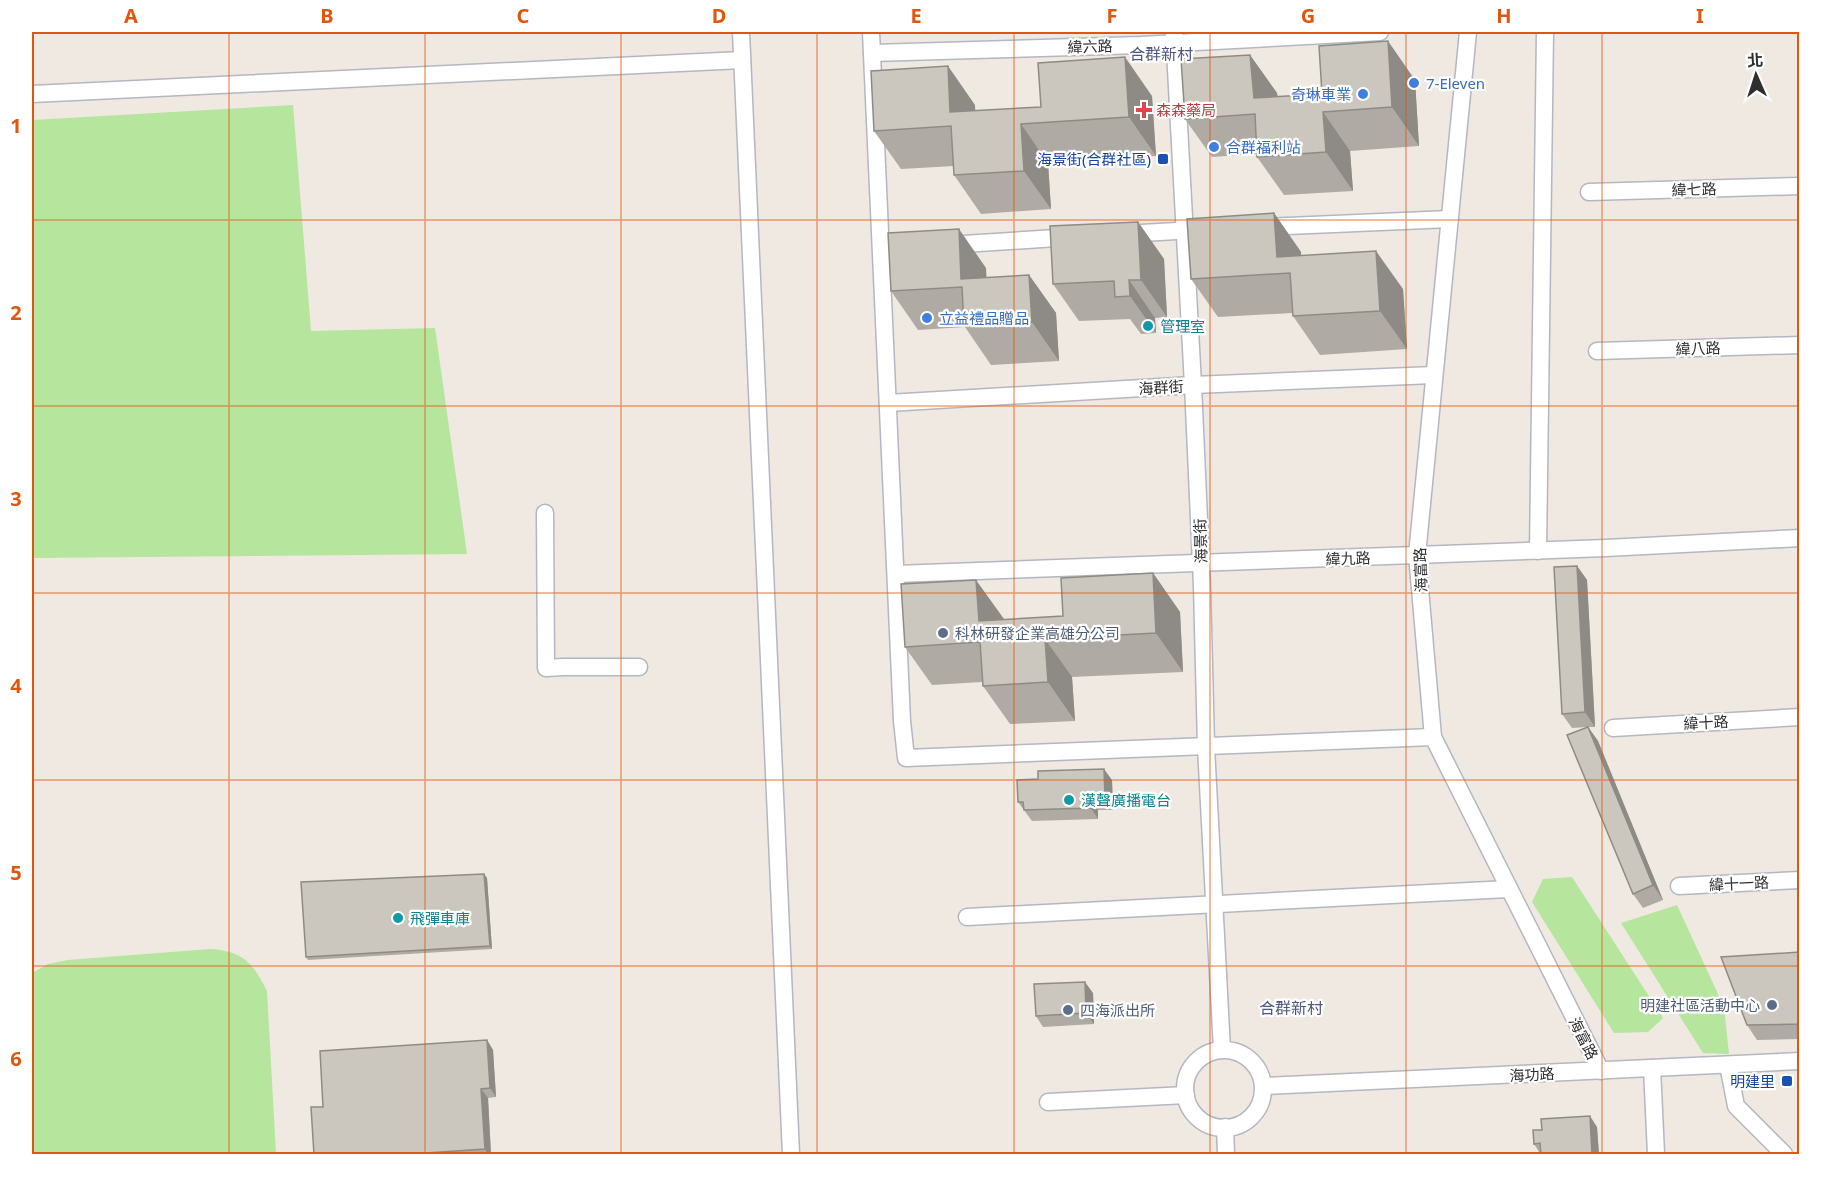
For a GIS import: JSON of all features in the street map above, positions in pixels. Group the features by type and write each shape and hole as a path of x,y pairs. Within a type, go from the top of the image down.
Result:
{"street":[{"path":"741,32 791,1155"},
{"path":"871,32 887,248 888,403 902,721 906,758 1433,737"},
{"name":"緯六路","path":"872,53 1174,37 1380,32"},
{"name":"海富路","path":"1468,32 1417,555 1433,737 1601,1071"},
{"path":"1538,551 1545,32"},
{"name":"海景街","path":"1174,37 1193,385 1206,747 1222,1050"},
{"path":"32,94 742,60"},
{"name":"緯七路","path":"1589,192 1800,186"},
{"path":"1242,228 1450,219"},
{"path":"928,246 1208,230"},
{"name":"緯八路","path":"1597,351 1800,345"},
{"name":"海群街","path":"888,403 1193,385 1434,375"},
{"path":"545,513 546,669 639,667"},
{"name":"緯九路","path":"896,574 1538,551 1800,538"},
{"name":"緯十路","path":"1613,728 1800,717"},
{"name":"緯十一路","path":"1679,886 1800,880"},
{"path":"967,917 1508,889"},
{"path":"1222,1050 1234,1051 1255,1064 1264,1086 1262,1099 1253,1115 1238,1125 1225,1127 1204,1122 1189,1106 1186,1095 1186,1082 1190,1070 1198,1060 1209,1053 1222,1050"},
{"name":"海功路","path":"1264,1086 1800,1061"},
{"path":"1728,1065 1736,1106 1784,1155"},
{"path":"1652,1068 1656,1155"},
{"path":"1048,1102 1186,1095"},
{"path":"1225,1127 1226,1155"}],"green space":[{"path":"293,105 311,331 435,328 467,554 32,558 32,120"},
{"path":"1572,877 1663,1018 1648,1032 1614,1033 1532,902 1543,879"},
{"path":"1677,905 1724,1007 1729,1054 1703,1053 1621,923"},
{"path":"210,949 231,952 246,960 257,973 267,991 276,1154 32,1154 32,973 48,964 68,960"}],"building":[{"path":"1388,41 1392,107 1323,112 1326,152 1257,157 1255,114 1185,119 1181,59 1250,55 1254,98 1322,94 1319,46"},
{"path":"1125,57 1129,117 1021,124 1024,171 954,175 951,126 874,131 871,71 948,66 950,112 1041,107 1038,63"},
{"path":"1274,213 1277,257 1376,251 1380,311 1293,316 1290,273 1191,279 1187,219"},
{"path":"1138,222 1141,280 1129,280 1130,296 1115,297 1114,281 1053,284 1050,226"},
{"path":"959,229 961,279 1029,275 1032,322 964,326 962,287 891,291 888,233"},
{"path":"1577,566 1585,712 1562,714 1554,567"},
{"path":"1153,573 1156,633 1045,639 1048,682 983,686 980,642 905,647 901,584 976,580 979,621 1063,616 1061,578"},
{"path":"1588,727 1653,885 1633,894 1567,735"},
{"name":"漢聲廣播電台","path":"1104,769 1105,798 1090,799 1091,808 1024,810 1023,802 1018,802 1017,780 1038,779 1038,771"},
{"name":"飛彈車庫","path":"484,874 490,946 306,957 301,882"},
{"name":"明建社區活動中心","path":"1800,952 1800,1024 1747,1025 1721,957"},
{"path":"1085,982 1086,1013 1036,1016 1034,984"},
{"path":"487,1040 490,1088 481,1089 485,1149 396,1155 314,1155 311,1107 323,1107 320,1051"},
{"path":"1590,1116 1592,1155 1541,1155 1540,1143 1534,1144 1533,1130 1542,1130 1541,1119"}],"place":[{"name":"7-Eleven","path":"1414,83"},
{"name":"奇琳車業","path":"1363,94"},
{"name":"森森藥局","path":"1144,110"},
{"name":"合群福利站","path":"1214,147"},
{"name":"海景街(合群社區)","path":"1163,159"},
{"name":"立益禮品贈品","path":"927,318"},
{"name":"管理室","path":"1148,326"},
{"name":"科林研發企業高雄分公司","path":"943,633"},
{"name":"漢聲廣播電台","path":"1069,800"},
{"name":"飛彈車庫","path":"398,918"},
{"name":"明建社區活動中心","path":"1772,1005"},
{"name":"四海派出所","path":"1068,1010"},
{"name":"明建里","path":"1787,1081"}],"district":[{"name":"合群新村","path":"1161,54"},
{"name":"合群新村","path":"1291,1008"}]}
